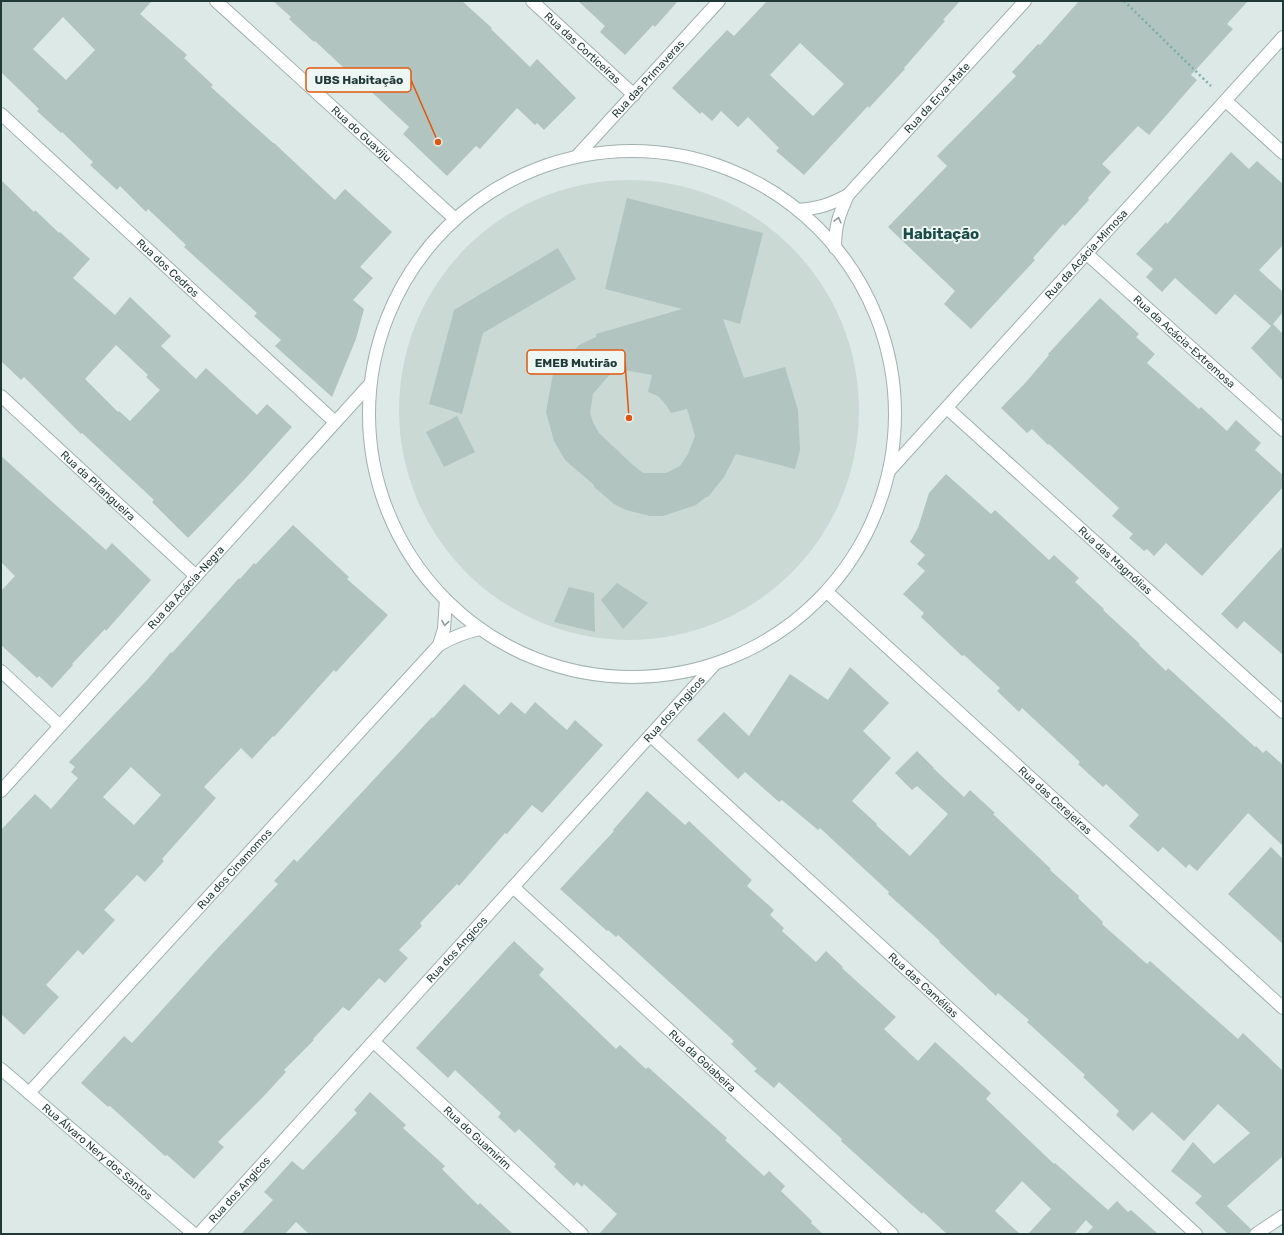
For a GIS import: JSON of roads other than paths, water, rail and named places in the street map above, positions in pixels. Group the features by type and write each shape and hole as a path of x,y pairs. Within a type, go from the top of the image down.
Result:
{"street":[{"name":"Rua do Guaviju","path":"216,1 454,218"},
{"name":"Rua das Corticeiras","path":"532,1 634,95"},
{"name":"Rua das Primaveras","path":"577,156 719,1"},
{"name":"Rua da Erva-Mate","path":"835,248 835,230 839,215 848,195 1025,1"},
{"name":"Rua da Acácia-Mimosa","path":"889,471 1283,37"},
{"path":"1226,100 1283,153"},
{"name":"Rua dos Cedros","path":"1,114 335,422"},
{"path":"655,152 716,166 731,170 798,210 835,248 862,287 881,330 892,377 895,424 889,471 876,515 855,556 827,592 775,636 714,665 666,676 617,677 569,670 523,654 480,629 446,600 416,564 392,523 376,478 369,431 370,384 379,337 397,293 422,253 454,218 511,179 577,156 655,152"},
{"name":"Rua da Erva-Mate","path":"798,210 816,209 829,205 848,195"},
{"name":"Rua da Acácia-Extremosa","path":"1087,254 1283,430"},
{"name":"Rua da Acácia-Negra","path":"1,791 370,384"},
{"name":"Rua da Pitangueira","path":"1,396 196,576"},
{"name":"Rua das Magnólias","path":"947,408 1283,712"},
{"name":"Rua das Cerejeiras","path":"827,592 1283,1008"},
{"name":"Rua dos Cinamomos","path":"29,1093 438,644 444,629 446,600"},
{"name":"Rua dos Cinamomos","path":"438,644 456,635 480,629"},
{"name":"Rua dos Angicos","path":"200,1234 714,665"},
{"path":"1,671 60,726"},
{"name":"Rua das Camélias","path":"650,736 1196,1234"},
{"name":"Rua da Goiabeira","path":"513,887 892,1234"},
{"name":"Rua do Guamirim","path":"374,1042 582,1234"},
{"name":"Rua Álvaro Nery dos Santos","path":"1,1069 194,1234"},
{"path":"1256,1234 1283,1216"}],"place":[{"name":"UBS Habitação","path":"438,142"},
{"name":"EMEB Mutirão","path":"629,418"}],"district":[{"name":"Habitação","path":"941,234"}]}
